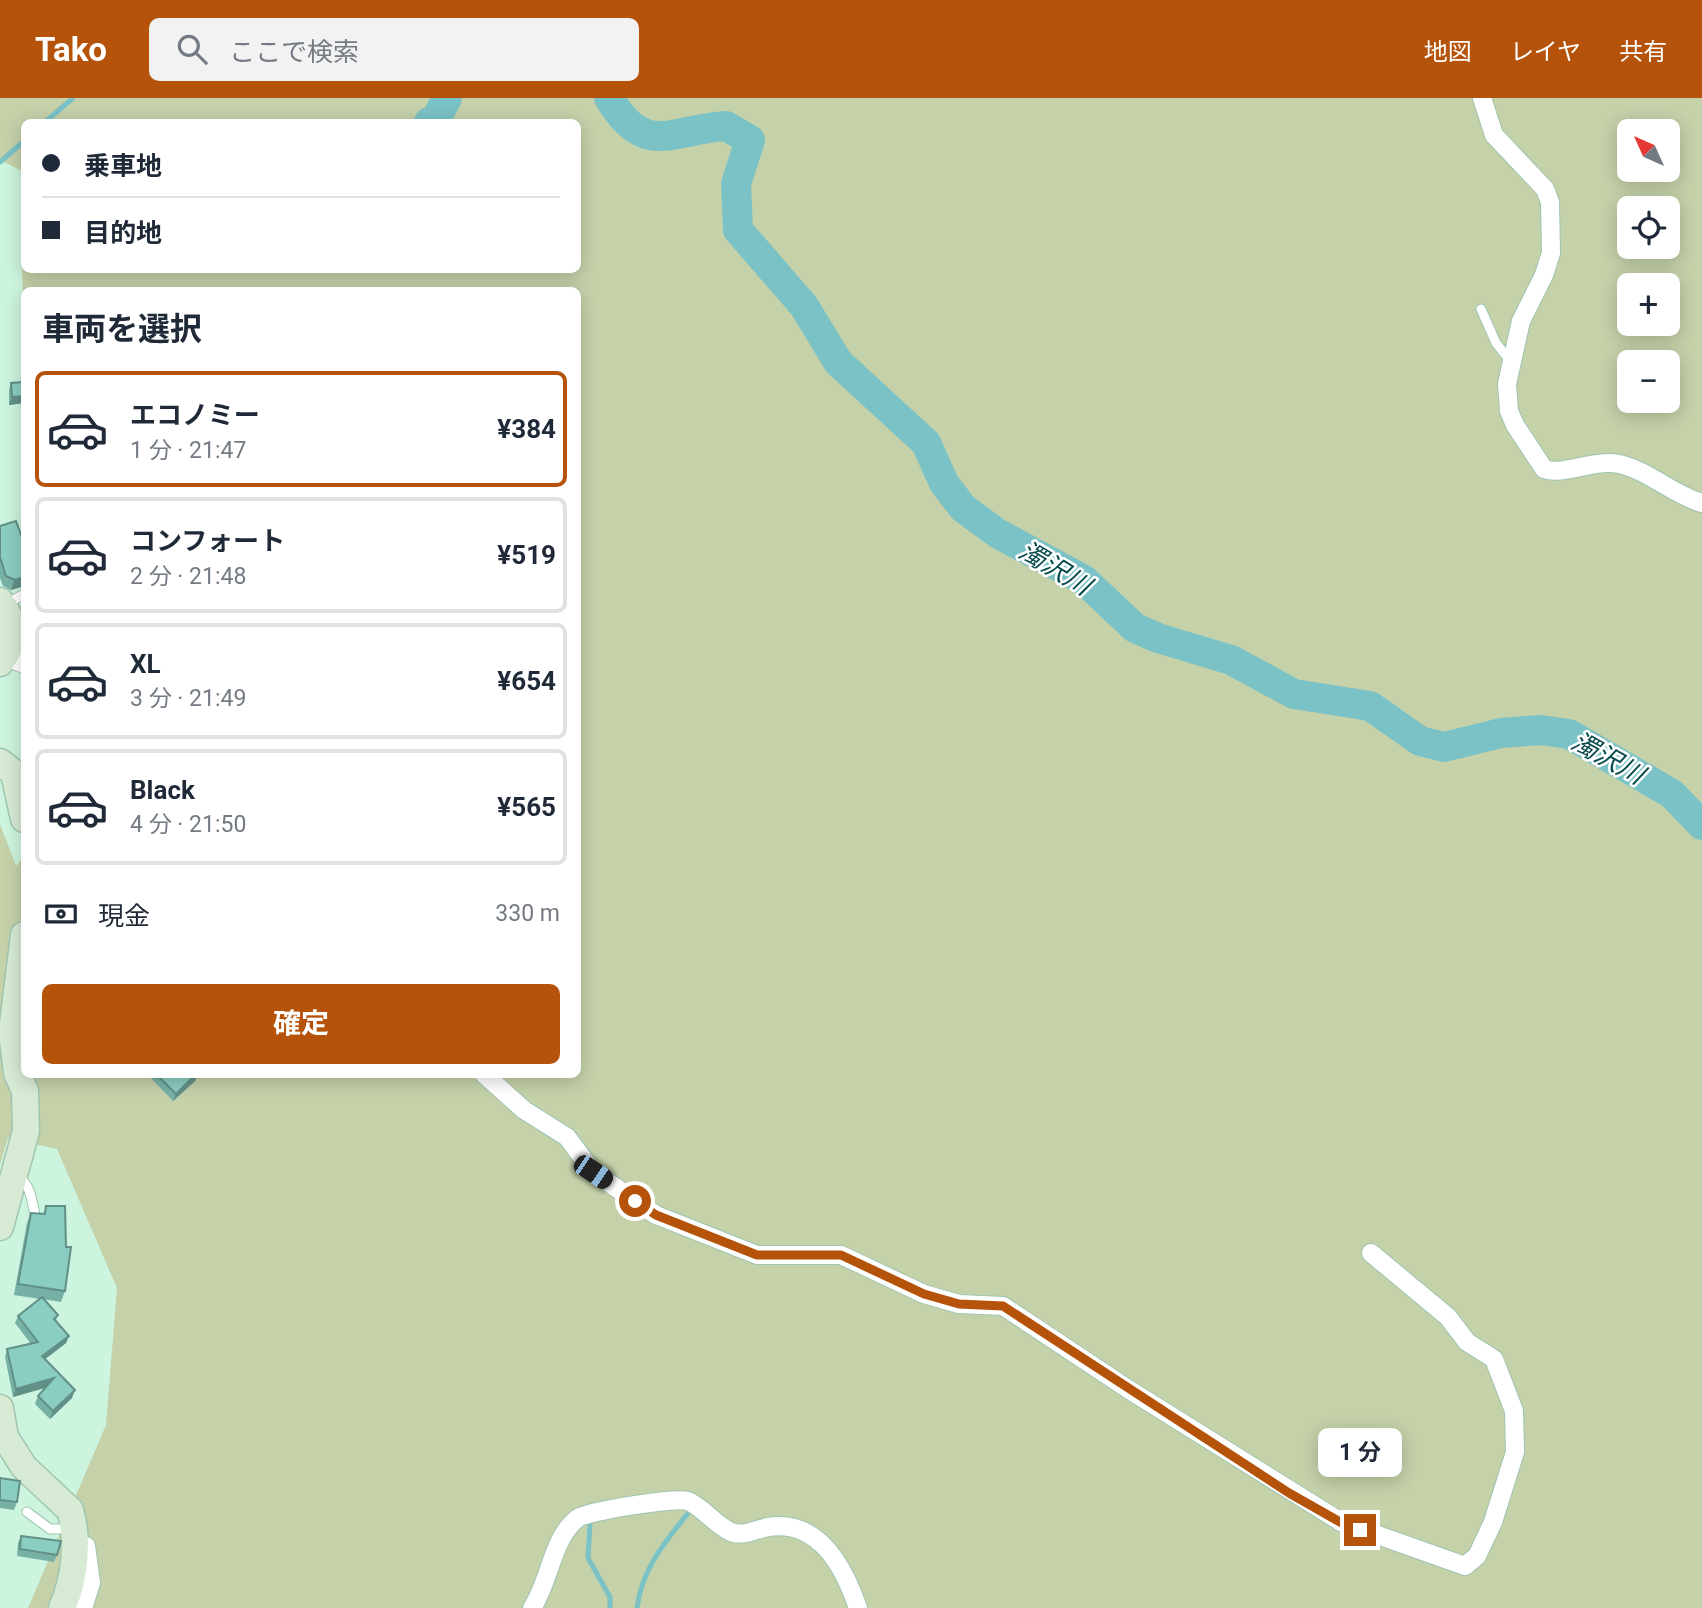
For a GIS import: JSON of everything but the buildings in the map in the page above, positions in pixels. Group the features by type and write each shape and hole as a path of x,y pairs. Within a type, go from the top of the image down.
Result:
{"street":[{"path":"1482,98 1494,135 1545,189 1550,202 1551,253 1544,275 1521,321 1507,384 1509,411 1544,469 1564,470 1585,463 1616,464 1635,469 1702,503"},
{"path":"7,659 11,648 13,610"},
{"path":"0,762 14,773 21,805"},
{"path":"0,1227 26,1131 25,1091 9,1071 21,959"},
{"path":"488,1078 524,1110 567,1137 593,1172 656,1215 757,1255 841,1255 924,1294 959,1304 1003,1306 1128,1389 1340,1522 1465,1566 1478,1556 1493,1522 1515,1452 1514,1410 1494,1359 1467,1342 1448,1317 1371,1253"},
{"path":"0,1408 3,1437 24,1467 70,1510 75,1536 71,1580 62,1608"},
{"path":"532,1608 540,1596 566,1531 578,1518 592,1511 679,1499 699,1508 732,1533 751,1533 767,1527 807,1531 842,1567 858,1608"},
{"path":"75,1536 86,1546 91,1583 83,1608"}],"lane":[{"path":"1481,309 1496,343 1512,363"},
{"path":"15,1176 23,1180 29,1190 35,1215"},
{"path":"27,1512 50,1529 75,1536"}],"green space":[{"path":"0,98 1702,98 1702,1608 28,1608 106,1425 117,1288 57,1149 8,1138 0,1165 0,824 16,866 21,860 21,1078 581,1078 581,287 23,287 22,273 581,273 581,119 21,119 21,170 0,160"}],"waterway":[{"path":"48,119 73,98"},
{"path":"436,119 447,98"},
{"name":"濁沢川","path":"609,98 622,117 635,129 648,134 675,135 726,126 750,140 736,184 738,230 804,306 838,362 926,443 944,483 963,508 997,533 1084,580 1135,628 1158,638 1231,660 1294,694 1370,706 1420,741 1444,747 1501,733 1541,730 1569,734 1672,794 1702,825"},
{"path":"0,162 21,144"},
{"path":"637,1608 649,1568 689,1512"},
{"path":"590,1524 588,1558 610,1597 610,1608"}],"route":[{"path":"635,1201 656,1215 757,1255 841,1255 924,1294 959,1304 1003,1306 1289,1493 1340,1522 1360,1530"}]}
